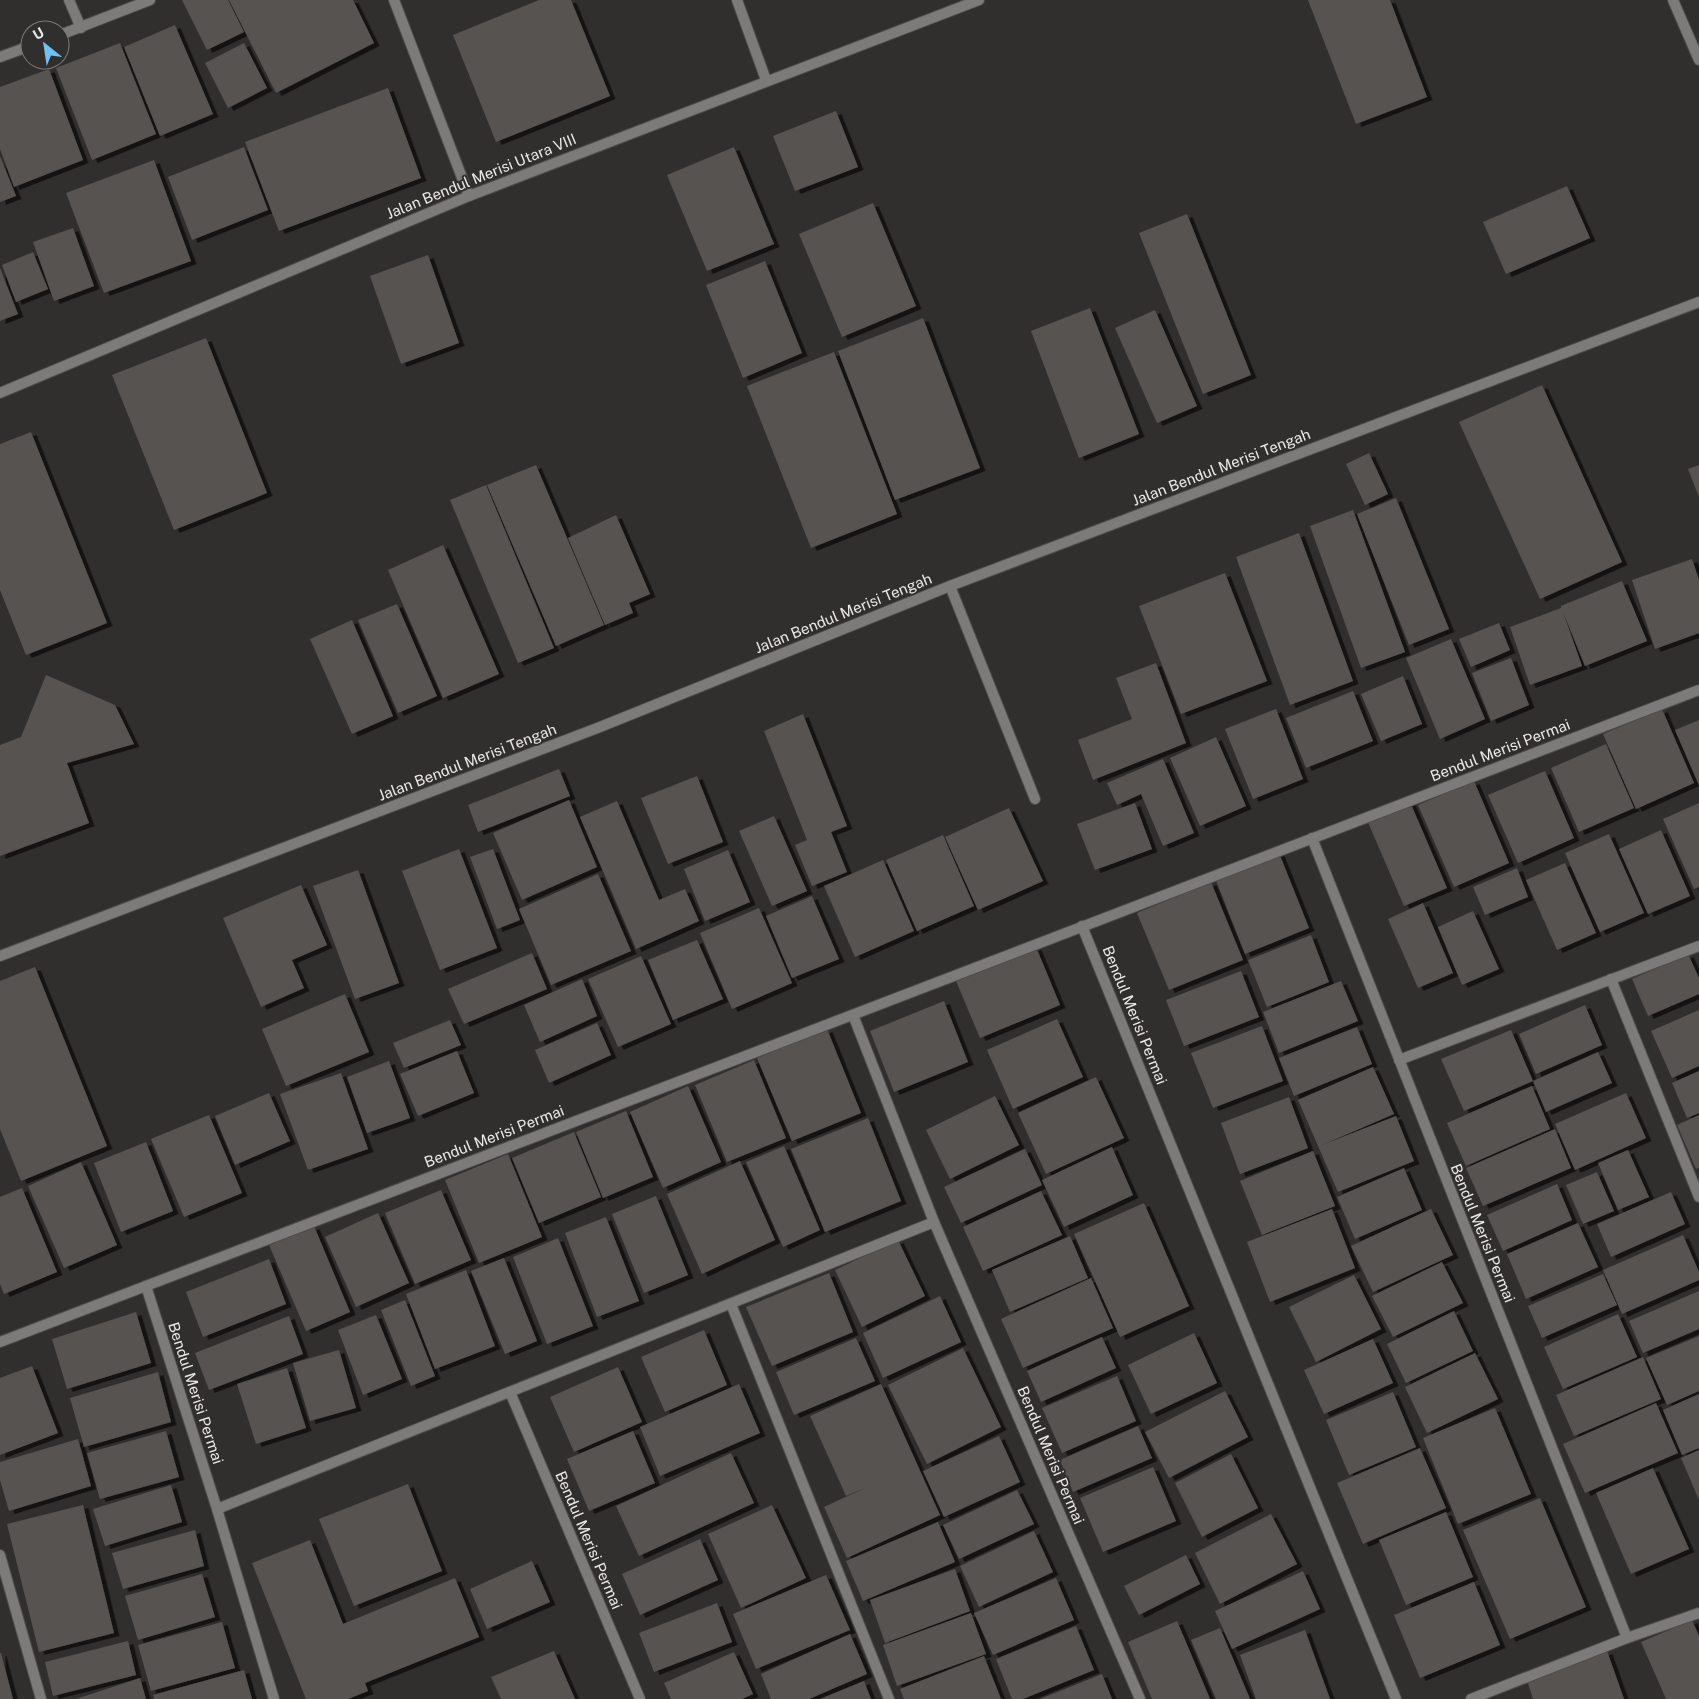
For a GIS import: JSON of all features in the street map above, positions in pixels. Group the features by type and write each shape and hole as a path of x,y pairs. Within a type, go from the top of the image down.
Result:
{"street":[{"path":"69,0 81,28"},
{"path":"70,32 150,0"},
{"path":"394,0 469,196"},
{"path":"737,0 766,80"},
{"name":"Jalan Bendul Merisi Utara VIII","path":"0,392 469,196 766,80 979,0"},
{"path":"1673,0 1699,60"},
{"path":"0,57 20,50"},
{"name":"Jalan Bendul Merisi Tengah","path":"0,956 600,727 950,586 1699,302"},
{"path":"950,586 1034,799"},
{"name":"Bendul Merisi Permai","path":"0,1342 1699,690"},
{"name":"Bendul Merisi Permai","path":"1312,838 1627,1638"},
{"name":"Bendul Merisi Permai","path":"1082,926 1396,1699"},
{"path":"1399,1060 1699,946"},
{"path":"1611,979 1699,1197"},
{"name":"Bendul Merisi Permai","path":"853,1015 934,1222 1140,1699"},
{"path":"217,1508 934,1222"},
{"name":"Bendul Merisi Permai","path":"146,1286 217,1508 274,1699"},
{"path":"731,1304 889,1699"},
{"name":"Bendul Merisi Permai","path":"510,1392 640,1699"},
{"path":"0,1555 41,1699"},
{"path":"1471,1699 1627,1638 1699,1613"}],"building":[{"path":"182,0 228,0 244,32 207,50"},
{"path":"229,0 353,0 374,43 276,93"},
{"path":"539,0 571,0 610,96 496,142 453,35"},
{"path":"1308,0 1390,0 1427,97 1356,124"},
{"path":"175,25 213,114 160,136 124,47"},
{"path":"120,43 156,134 92,160 57,70 70,70 70,63"},
{"path":"244,43 267,88 228,108 205,63"},
{"path":"49,70 83,160 14,187 0,149 0,87"},
{"path":"388,88 421,178 279,231 245,142"},
{"path":"836,111 858,167 795,191 773,136"},
{"path":"244,147 268,210 192,240 168,177"},
{"path":"734,147 774,244 707,271 667,175"},
{"path":"0,156 16,196 0,202"},
{"path":"154,160 191,261 104,293 66,193"},
{"path":"1567,186 1590,238 1506,274 1483,222"},
{"path":"873,203 916,306 842,337 799,234"},
{"path":"1187,214 1251,375 1203,394 1139,233"},
{"path":"73,228 94,286 54,301 33,242"},
{"path":"33,252 48,289 16,302 2,265"},
{"path":"428,255 459,343 401,364 370,276"},
{"path":"765,261 802,353 743,378 706,285"},
{"path":"0,268 18,314 0,321"},
{"path":"1090,308 1139,434 1079,458 1031,331"},
{"path":"1155,310 1197,406 1157,423 1115,328"},
{"path":"923,318 980,468 895,500 838,351"},
{"path":"206,338 267,493 174,530 112,375"},
{"path":"834,352 897,514 811,548 747,386"},
{"path":"1542,385 1622,562 1540,599 1459,422"},
{"path":"31,432 107,623 26,655 0,590 0,444"},
{"path":"1369,453 1388,494 1365,505 1346,464"},
{"path":"536,465 604,625 556,646 487,485"},
{"path":"1699,465 1699,497 1688,469"},
{"path":"486,485 554,648 518,663 450,500"},
{"path":"1396,498 1449,629 1409,645 1357,514"},
{"path":"1353,510 1405,652 1361,668 1310,526"},
{"path":"616,515 650,594 629,603 633,613 605,625 568,538"},
{"path":"1299,533 1353,681 1290,705 1236,557"},
{"path":"443,545 499,674 443,698 388,570"},
{"path":"1692,559 1699,580 1699,633 1655,649 1632,580"},
{"path":"1225,573 1267,681 1181,714 1139,606"},
{"path":"1622,581 1647,641 1585,666 1563,612 1582,666 1530,685 1510,627 1561,608 1561,606"},
{"path":"397,604 437,696 398,713 358,620"},
{"path":"352,620 393,716 352,734 310,639"},
{"path":"1499,623 1510,650 1471,667 1459,639"},
{"path":"1451,639 1485,719 1440,739 1406,658"},
{"path":"1511,658 1529,705 1491,721 1472,673"},
{"path":"1156,663 1186,743 1093,780 1078,740 1132,719 1116,678"},
{"path":"46,675 115,705 134,744 67,763 89,823 0,856 0,745 21,737"},
{"path":"1403,676 1422,724 1381,741 1361,694"},
{"path":"1353,691 1373,741 1306,768 1286,718"},
{"path":"1276,709 1303,779 1253,799 1225,729"},
{"path":"1662,709 1694,783 1636,809 1603,734"},
{"path":"803,714 847,826 831,832 847,872 812,886 795,845 807,840 764,731"},
{"path":"1699,720 1699,785 1675,730"},
{"path":"1216,737 1246,806 1200,826 1170,758"},
{"path":"1606,744 1634,808 1579,832 1551,768"},
{"path":"1163,759 1194,833 1163,846 1141,794 1117,805 1107,783"},
{"path":"559,769 570,796 478,832 468,805"},
{"path":"1545,771 1574,838 1518,863 1488,795"},
{"path":"697,776 723,842 668,864 641,798"},
{"path":"1474,781 1509,863 1454,887 1418,805"},
{"path":"569,800 597,867 522,900 493,833"},
{"path":"617,801 659,900 685,889 699,921 636,949 580,817"},
{"path":"1410,802 1447,888 1404,906 1367,820"},
{"path":"1135,803 1152,849 1095,870 1077,824"},
{"path":"1699,803 1699,887 1694,889 1663,819"},
{"path":"1009,808 1043,881 978,910 945,837"},
{"path":"774,816 807,891 772,906 739,831"},
{"path":"1661,830 1690,896 1648,914 1619,849"},
{"path":"1609,834 1644,913 1600,932 1565,853"},
{"path":"943,835 974,906 917,931 886,860"},
{"path":"459,849 497,948 440,970 402,871"},
{"path":"493,849 520,920 497,929 470,857"},
{"path":"728,850 750,902 705,921 684,869"},
{"path":"1279,853 1309,928 1245,954 1215,878"},
{"path":"883,860 914,931 855,957 824,886"},
{"path":"1565,863 1596,933 1557,950 1526,880"},
{"path":"1517,868 1528,897 1485,915 1473,887"},
{"path":"358,870 399,983 355,999 313,886"},
{"path":"598,874 631,951 551,985 519,909"},
{"path":"1211,882 1243,960 1169,990 1137,913"},
{"path":"301,885 327,945 292,960 304,988 261,1007 223,918"},
{"path":"812,896 839,959 792,978 766,916"},
{"path":"1423,903 1453,973 1418,988 1388,919"},
{"path":"759,908 792,983 732,1009 700,933"},
{"path":"1473,911 1499,969 1462,985 1438,927"},
{"path":"1311,935 1329,982 1267,1007 1248,960"},
{"path":"697,940 723,999 673,1020 648,960"},
{"path":"1036,947 1060,1005 980,1038 956,981"},
{"path":"532,953 547,989 464,1024 448,989"},
{"path":"1688,954 1699,978 1699,994 1648,1016 1632,979"},
{"path":"641,956 671,1024 618,1047 588,979"},
{"path":"35,967 107,1146 21,1181 0,1129 0,981"},
{"path":"1241,971 1259,1017 1184,1046 1166,1000"},
{"path":"582,979 597,1016 540,1042 524,1005"},
{"path":"1341,981 1358,1021 1279,1053 1263,1012"},
{"path":"345,994 369,1052 286,1086 262,1029"},
{"path":"944,1001 968,1062 894,1092 870,1031"},
{"path":"1585,1005 1602,1045 1536,1074 1519,1034"},
{"path":"1699,1010 1699,1066 1672,1078 1651,1031"},
{"path":"1057,1019 1083,1077 1013,1109 987,1050"},
{"path":"450,1020 461,1045 404,1068 393,1043"},
{"path":"597,1023 611,1055 549,1083 535,1050"},
{"path":"1262,1026 1283,1081 1213,1108 1191,1053"},
{"path":"1357,1027 1372,1064 1294,1096 1279,1058"},
{"path":"827,1029 861,1113 792,1141 757,1058"},
{"path":"1511,1030 1533,1081 1464,1111 1441,1059"},
{"path":"457,1051 474,1093 418,1116 400,1074"},
{"path":"1598,1052 1612,1083 1546,1112 1533,1081"},
{"path":"754,1060 786,1138 727,1162 695,1085"},
{"path":"389,1061 410,1118 367,1133 347,1077"},
{"path":"1373,1067 1394,1114 1322,1145 1396,1116 1414,1161 1338,1192 1298,1100"},
{"path":"1699,1071 1699,1113 1687,1118 1672,1083"},
{"path":"341,1073 368,1149 308,1170 280,1094"},
{"path":"1096,1077 1124,1138 1046,1174 1018,1113"},
{"path":"688,1086 721,1162 663,1188 630,1112"},
{"path":"1532,1086 1550,1129 1466,1166 1447,1123"},
{"path":"269,1093 290,1141 235,1165 215,1116"},
{"path":"1626,1093 1646,1138 1575,1170 1555,1124"},
{"path":"995,1096 1019,1145 950,1179 926,1130"},
{"path":"1289,1097 1308,1148 1240,1174 1221,1123"},
{"path":"626,1111 653,1177 603,1198 576,1132"},
{"path":"209,1115 242,1193 184,1217 151,1139"},
{"path":"1699,1115 1699,1168 1696,1169 1677,1125"},
{"path":"868,1118 901,1201 825,1232 791,1149"},
{"path":"1555,1129 1571,1168 1483,1206 1466,1168"},
{"path":"574,1132 601,1197 539,1223 512,1158"},
{"path":"146,1142 173,1211 121,1232 94,1163"},
{"path":"784,1146 820,1230 783,1247 746,1162"},
{"path":"1112,1147 1133,1195 1064,1227 1042,1180"},
{"path":"1025,1149 1042,1185 961,1223 944,1187"},
{"path":"1628,1150 1649,1197 1618,1210 1598,1163"},
{"path":"1313,1151 1335,1206 1262,1235 1240,1181"},
{"path":"508,1154 542,1237 479,1263 445,1180"},
{"path":"740,1161 775,1240 702,1274 667,1194"},
{"path":"81,1162 117,1245 64,1268 28,1186"},
{"path":"1404,1168 1422,1210 1355,1239 1337,1197"},
{"path":"1597,1172 1614,1211 1583,1224 1566,1185"},
{"path":"1557,1184 1572,1220 1503,1251 1487,1215"},
{"path":"22,1188 57,1272 4,1294 0,1284 0,1197"},
{"path":"441,1190 471,1260 415,1284 385,1213"},
{"path":"1041,1191 1062,1235 983,1271 963,1227"},
{"path":"1671,1192 1685,1224 1611,1257 1597,1224"},
{"path":"656,1196 688,1275 644,1293 612,1214"},
{"path":"1144,1203 1189,1306 1120,1337 1074,1234"},
{"path":"1332,1209 1355,1268 1270,1302 1247,1242"},
{"path":"1431,1209 1453,1255 1373,1292 1351,1246"},
{"path":"378,1213 409,1283 356,1307 325,1237"},
{"path":"606,1217 639,1301 597,1317 565,1233"},
{"path":"1578,1223 1598,1267 1526,1299 1507,1254"},
{"path":"314,1226 350,1312 306,1331 269,1245"},
{"path":"1683,1235 1699,1272 1699,1280 1622,1314 1603,1270"},
{"path":"1070,1236 1088,1278 1010,1312 992,1270"},
{"path":"558,1238 593,1326 547,1344 513,1257"},
{"path":"898,1240 925,1296 862,1327 835,1270"},
{"path":"504,1258 537,1341 505,1354 471,1271"},
{"path":"269,1259 286,1304 203,1337 186,1292"},
{"path":"1442,1262 1463,1303 1393,1337 1372,1296"},
{"path":"466,1270 495,1346 435,1369 406,1294"},
{"path":"829,1273 853,1332 772,1366 746,1307"},
{"path":"1603,1274 1617,1305 1542,1338 1528,1306"},
{"path":"1354,1275 1381,1329 1316,1362 1289,1307"},
{"path":"1091,1278 1113,1328 1023,1368 1001,1319"},
{"path":"1699,1291 1699,1329 1643,1353 1629,1321"},
{"path":"940,1296 961,1342 883,1378 863,1333"},
{"path":"405,1300 435,1376 411,1386 381,1310"},
{"path":"1454,1311 1473,1351 1406,1383 1387,1344"},
{"path":"136,1312 151,1363 67,1389 52,1339"},
{"path":"1618,1314 1637,1357 1563,1389 1544,1347"},
{"path":"376,1315 402,1379 363,1395 338,1330"},
{"path":"289,1316 303,1354 209,1390 195,1353"},
{"path":"704,1330 727,1385 665,1412 641,1357"},
{"path":"1194,1333 1217,1383 1151,1414 1128,1365"},
{"path":"1699,1336 1699,1391 1667,1405 1646,1358"},
{"path":"1102,1337 1116,1368 1041,1402 1027,1371"},
{"path":"856,1338 875,1381 794,1415 776,1372"},
{"path":"1373,1339 1393,1383 1324,1414 1304,1370"},
{"path":"963,1348 1001,1427 927,1464 888,1385"},
{"path":"339,1350 356,1408 310,1421 293,1363"},
{"path":"1475,1353 1498,1399 1427,1433 1405,1387"},
{"path":"1643,1357 1661,1399 1574,1436 1556,1395"},
{"path":"32,1366 58,1433 0,1455 0,1378"},
{"path":"618,1367 642,1422 574,1452 550,1397"},
{"path":"287,1368 306,1428 256,1444 237,1384"},
{"path":"158,1372 171,1422 84,1447 70,1398"},
{"path":"1117,1376 1136,1421 1062,1453 1042,1408"},
{"path":"739,1384 760,1433 660,1476 640,1427"},
{"path":"881,1384 940,1515 847,1558 824,1507 867,1487 846,1496 810,1416"},
{"path":"1225,1391 1248,1437 1169,1478 1145,1432"},
{"path":"1393,1392 1416,1447 1349,1475 1326,1420"},
{"path":"1699,1394 1699,1448 1682,1455 1663,1410"},
{"path":"1656,1403 1678,1453 1585,1493 1563,1444"},
{"path":"1495,1408 1531,1494 1458,1524 1423,1438"},
{"path":"1138,1426 1152,1458 1073,1492 1060,1460"},
{"path":"166,1431 179,1477 100,1499 87,1453"},
{"path":"633,1431 655,1483 589,1511 567,1459"},
{"path":"999,1436 1020,1482 944,1517 923,1471"},
{"path":"78,1439 91,1486 9,1511 0,1480 0,1462"},
{"path":"1420,1448 1446,1508 1363,1544 1337,1483"},
{"path":"1699,1450 1699,1500 1681,1458"},
{"path":"731,1453 754,1503 639,1556 616,1506"},
{"path":"1231,1454 1258,1508 1202,1537 1175,1483"},
{"path":"1153,1467 1176,1521 1103,1552 1080,1498"},
{"path":"1653,1468 1689,1549 1631,1574 1596,1493"},
{"path":"408,1484 442,1571 354,1606 319,1519"},
{"path":"171,1485 182,1522 105,1546 93,1509"},
{"path":"1017,1490 1034,1524 959,1559 943,1525"},
{"path":"1540,1498 1586,1607 1510,1639 1463,1530"},
{"path":"83,1505 114,1633 39,1652 7,1524"},
{"path":"772,1505 806,1578 741,1608 708,1534"},
{"path":"1446,1512 1473,1577 1406,1605 1379,1540"},
{"path":"1271,1514 1297,1564 1220,1604 1195,1553"},
{"path":"938,1522 955,1562 863,1601 846,1561"},
{"path":"195,1530 204,1566 123,1589 112,1553"},
{"path":"1034,1531 1053,1572 979,1607 960,1566"},
{"path":"700,1539 718,1580 640,1615 622,1574"},
{"path":"310,1540 343,1624 455,1578 479,1637 365,1683 368,1691 348,1699 306,1699 252,1563"},
{"path":"1186,1555 1200,1584 1139,1615 1124,1586"},
{"path":"532,1561 550,1602 487,1629 470,1589"},
{"path":"955,1569 970,1611 885,1643 870,1600"},
{"path":"1303,1571 1320,1609 1232,1649 1215,1611"},
{"path":"202,1574 215,1617 138,1640 125,1596"},
{"path":"826,1575 850,1630 756,1669 733,1614"},
{"path":"1056,1578 1074,1620 993,1655 974,1613"},
{"path":"1474,1582 1500,1645 1420,1678 1394,1615"},
{"path":"717,1603 732,1642 654,1672 639,1633"},
{"path":"971,1613 986,1654 897,1686 883,1645"},
{"path":"1692,1620 1699,1636 1699,1699 1666,1699 1641,1642"},
{"path":"1177,1621 1210,1699 1152,1699 1128,1642"},
{"path":"222,1622 235,1668 151,1691 138,1645"},
{"path":"1076,1626 1094,1670 1023,1699 1012,1699 996,1659"},
{"path":"1220,1628 1250,1699 1216,1699 1191,1640"},
{"path":"1305,1630 1330,1699 1256,1699 1240,1655"},
{"path":"850,1634 867,1674 809,1699 771,1699 761,1674"},
{"path":"128,1641 136,1675 53,1696 45,1662"},
{"path":"554,1651 575,1699 501,1699 491,1677"},
{"path":"1607,1651 1624,1699 1533,1699 1527,1680"},
{"path":"734,1652 753,1694 742,1699 671,1699 664,1683"},
{"path":"1,1653 13,1699 0,1699"},
{"path":"984,1656 1001,1699 904,1699 900,1689"},
{"path":"244,1670 252,1699 154,1699 153,1695"},
{"path":"1102,1674 1112,1699 1040,1699"},
{"path":"140,1678 146,1699 76,1699"},
{"path":"864,1681 871,1699 820,1699"}]}
